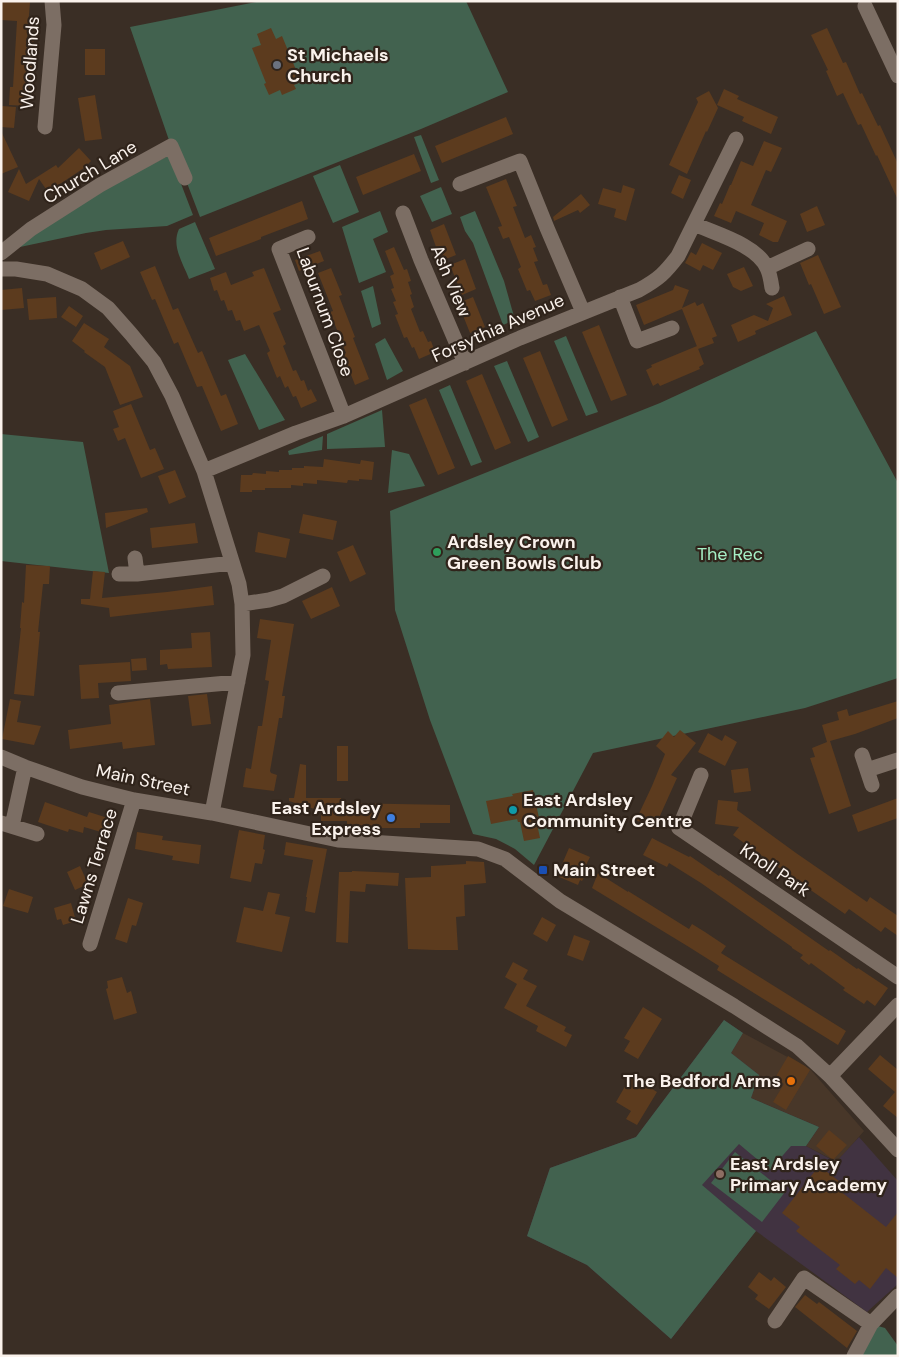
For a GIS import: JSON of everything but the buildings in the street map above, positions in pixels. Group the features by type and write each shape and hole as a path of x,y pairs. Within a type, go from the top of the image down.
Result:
{"street":[{"name":"Woodlands","path":"45,127 54,25 52,1"},
{"path":"864,6 898,76"},
{"name":"Forsythia Avenue","path":"204,471 296,433 344,416 520,338 639,290 655,281 678,256 736,139"},
{"name":"Church Lane","path":"1,252 31,229 100,185 170,146 185,178"},
{"path":"460,184 520,161 546,228 583,312"},
{"name":"Ash View","path":"402,213 465,363"},
{"path":"694,224 747,247 760,258 767,268 772,288"},
{"name":"Laburnum Close","path":"308,236 279,249 344,416"},
{"path":"767,268 808,249"},
{"path":"1,269 16,269 47,274 82,289 108,308 154,362 172,396 204,471 239,584 242,604 243,655 212,813"},
{"path":"620,298 637,342 672,328"},
{"path":"135,558 137,574"},
{"path":"119,574 137,574 232,563"},
{"path":"242,604 283,596 323,576"},
{"path":"118,693 238,682"},
{"path":"862,755 872,785"},
{"name":"Main Street","path":"1,757 82,787 134,800 212,813 338,840 478,849 505,859 560,901 797,1046 830,1076 898,1150"},
{"path":"867,770 898,760"},
{"path":"25,767 7,824 38,834"},
{"name":"Knoll Park","path":"701,775 679,828 898,976"},
{"name":"Lawns Terrace","path":"90,944 134,800"},
{"path":"830,1076 898,1005"},
{"path":"775,1321 804,1278 871,1324"},
{"path":"854,1356 871,1324 898,1296"}],"shaded area":[{"name":"East Ardsley Primary Academy","path":"724,1020 743,1033 731,1053 759,1075 751,1098 819,1127 806,1146 836,1162 859,1137 898,1181 898,1284 867,1312 756,1231 671,1339 587,1265 527,1236 550,1168 636,1137"},
{"path":"743,1033 810,1069 864,1131 837,1162 806,1146 819,1127 751,1098 730,1053"}],"green space":[{"path":"261,1 466,1 508,92 421,129 200,217 171,146 130,27"},
{"path":"421,135 439,180 431,183 414,137"},
{"path":"170,155 193,215 167,226 106,230 20,247 22,240 97,192"},
{"path":"340,165 359,212 333,223 313,176"},
{"path":"441,187 452,214 432,222 420,196"},
{"path":"380,211 388,232 373,239 386,272 359,283 342,227"},
{"path":"475,211 504,281 515,320 503,325 473,243 465,231 460,217"},
{"path":"195,222 215,269 189,279 176,242 179,229"},
{"path":"373,286 381,324 372,328 361,291"},
{"name":"The Rec","path":"816,331 898,483 898,678 805,708 593,753 534,865 515,849 496,839 473,834 430,720 395,610 390,511 660,403"},
{"path":"566,336 598,412 586,416 554,341"},
{"path":"385,338 403,371 387,380 375,344"},
{"path":"245,354 285,420 259,430 228,360"},
{"path":"507,361 539,437 528,442 494,366"},
{"path":"450,385 482,462 471,466 439,390"},
{"path":"382,410 385,447 327,449 327,434"},
{"path":"1,434 83,442 109,573 1,561"},
{"path":"323,436 322,450 289,455 288,451"},
{"path":"392,450 409,454 425,486 388,493"},
{"name":"East Ardsley Primary Academy","path":"724,1020 743,1033 731,1053 759,1075 751,1098 819,1127 806,1146 791,1146 770,1170 739,1144 702,1185 756,1231 671,1339 587,1265 527,1236 550,1168 636,1137"},
{"path":"735,1152 785,1192 762,1222 711,1183"},
{"path":"871,1324 885,1328 898,1346 898,1356 854,1356"}],"place":[{"name":"St Michaels Church","path":"277,65"},
{"name":"Ardsley Crown Green Bowls Club","path":"437,552"},
{"name":"East Ardsley Community Centre","path":"513,810"},
{"name":"East Ardsley Express","path":"391,818"},
{"name":"Main Street","path":"543,870"},
{"name":"The Bedford Arms","path":"791,1081"},
{"name":"East Ardsley Primary Academy","path":"720,1174"}]}
